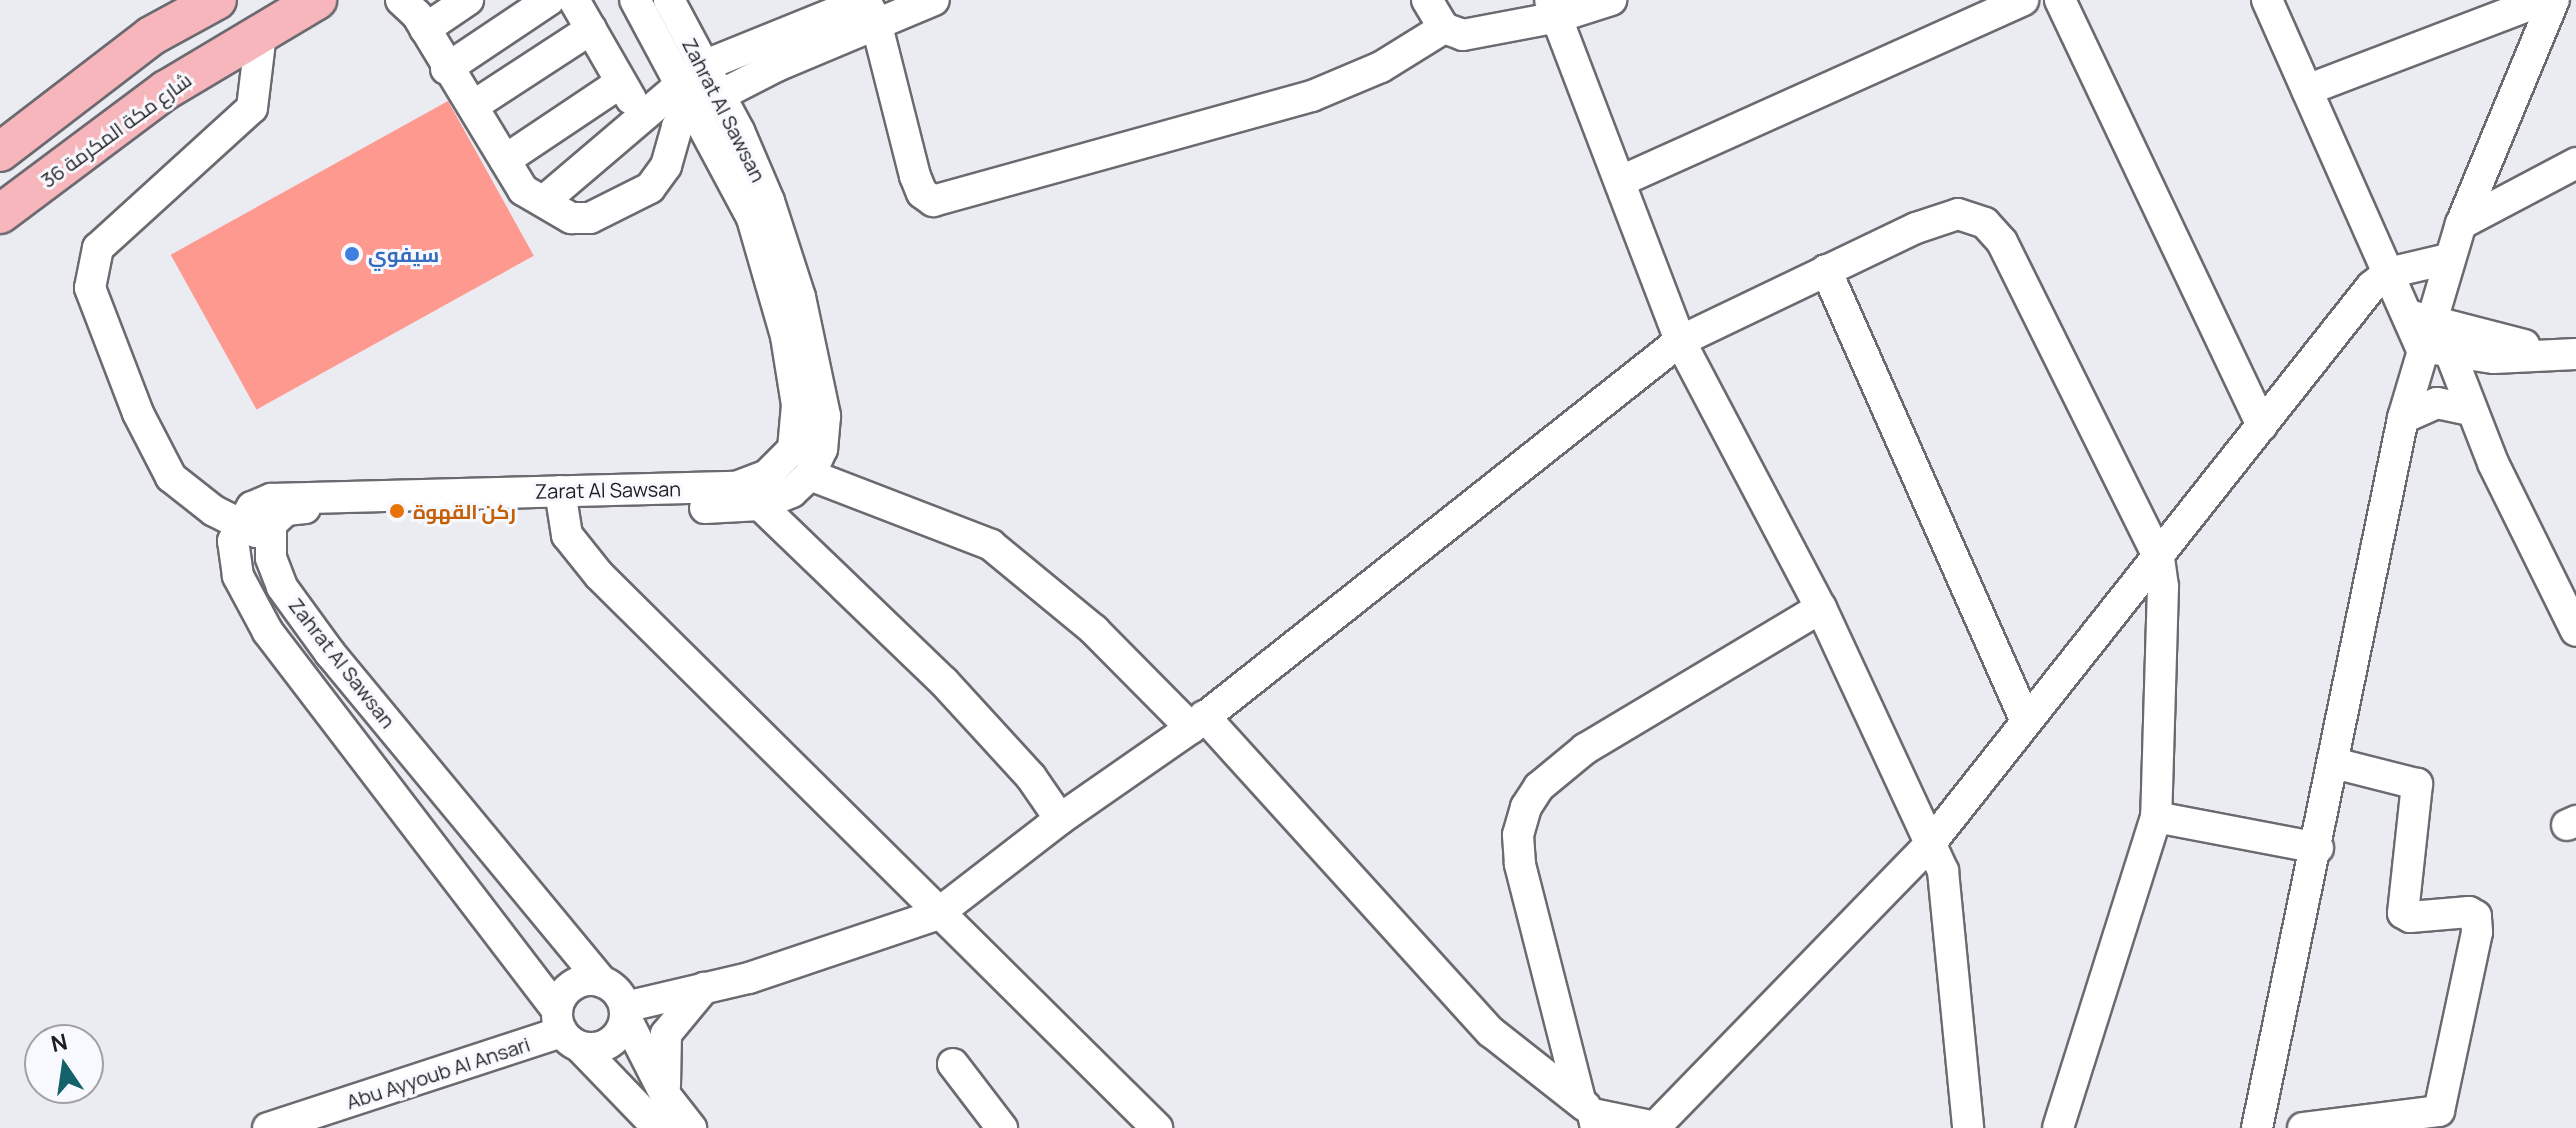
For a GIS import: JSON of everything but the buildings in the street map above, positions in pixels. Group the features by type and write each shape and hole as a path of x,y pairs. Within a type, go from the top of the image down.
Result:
{"main road":[{"path":"0,152 151,36 217,0"},
{"name":"شارع مكة المكرمة 36","path":"0,214 166,90 317,0"}],"street":[{"path":"401,0 425,29 446,69 473,106 523,190 545,200 571,218 590,218 650,188 666,166 691,86"},
{"path":"425,29 468,0"},
{"path":"446,69 549,0"},
{"path":"574,0 643,118"},
{"name":"Zarat Al Sawsan","path":"239,524 252,507 304,496 560,500 736,487 752,484 781,463 798,435 786,336 752,218 691,86 635,0"},
{"name":"Zahrat Al Sawsan","path":"669,0 691,86 720,98 769,201 816,358 825,416 822,449 810,475"},
{"path":"545,200 643,118 691,86 869,7 934,0"},
{"path":"1427,0 1444,28 1463,35 1554,9 1611,0"},
{"path":"1621,181 2023,0"},
{"path":"2060,0 2262,426"},
{"path":"2267,0 2388,273 2420,328 2451,355 2471,410 2576,631"},
{"path":"2307,90 2543,0"},
{"path":"2257,1128 2318,848 2420,328 2554,0"},
{"path":"869,7 915,176 922,193 933,201 1312,96 1381,67 1444,28"},
{"path":"720,98 869,7"},
{"path":"1554,9 1680,341 1821,608 1943,871 1968,1128"},
{"path":"473,106 591,29"},
{"path":"261,34 252,108 98,248 90,288 138,413 171,477 239,524 269,538 271,524 286,510 560,500 760,505 792,492 810,475 991,545 1094,630 1197,722 1491,1032 1589,1114 1662,1128"},
{"path":"505,160 620,83"},
{"path":"2461,224 2576,163"},
{"path":"625,1012 858,944 936,915 1060,819 1197,722 1680,341 1826,270 1958,214 1985,223 2002,242 2159,558 2164,619 2156,817 2058,1128"},
{"path":"1654,1128 1929,845 2025,719 2159,558 2347,314 2388,273 2448,259"},
{"path":"1826,270 2025,719"},
{"path":"2420,328 2521,344 2540,353"},
{"path":"2451,355 2513,358 2540,353 2576,354"},
{"path":"2403,418 2437,403 2471,410"},
{"path":"560,500 567,535 599,575 807,777 936,915 1157,1128"},
{"path":"760,505 955,693 1031,777 1060,819"},
{"path":"239,524 233,541 238,576 268,632 566,1030 658,1128"},
{"name":"Zahrat Al Sawsan","path":"269,538 282,587 330,653 602,982"},
{"path":"1589,1114 1520,864 1518,835 1526,807 1539,787 1585,749 1821,608"},
{"path":"2303,1128 2412,1117 2443,1106 2477,932 2476,916 2469,912 2410,917 2403,913 2417,784 2334,763"},
{"path":"2156,817 2318,848"},
{"path":"566,1030 568,989 578,982 602,982 620,996 666,1096 691,1128"},
{"path":"666,1096 666,1034 704,988"},
{"path":"566,1030 592,1049 614,1040 625,1012"},
{"name":"Abu Ayyoub Al Ansari","path":"268,1128 566,1030"},
{"path":"953,1064 1002,1128"}],"place":[{"name":"سيفوي","path":"352,254"},
{"name":"ركن القهوة","path":"397,511"}]}
